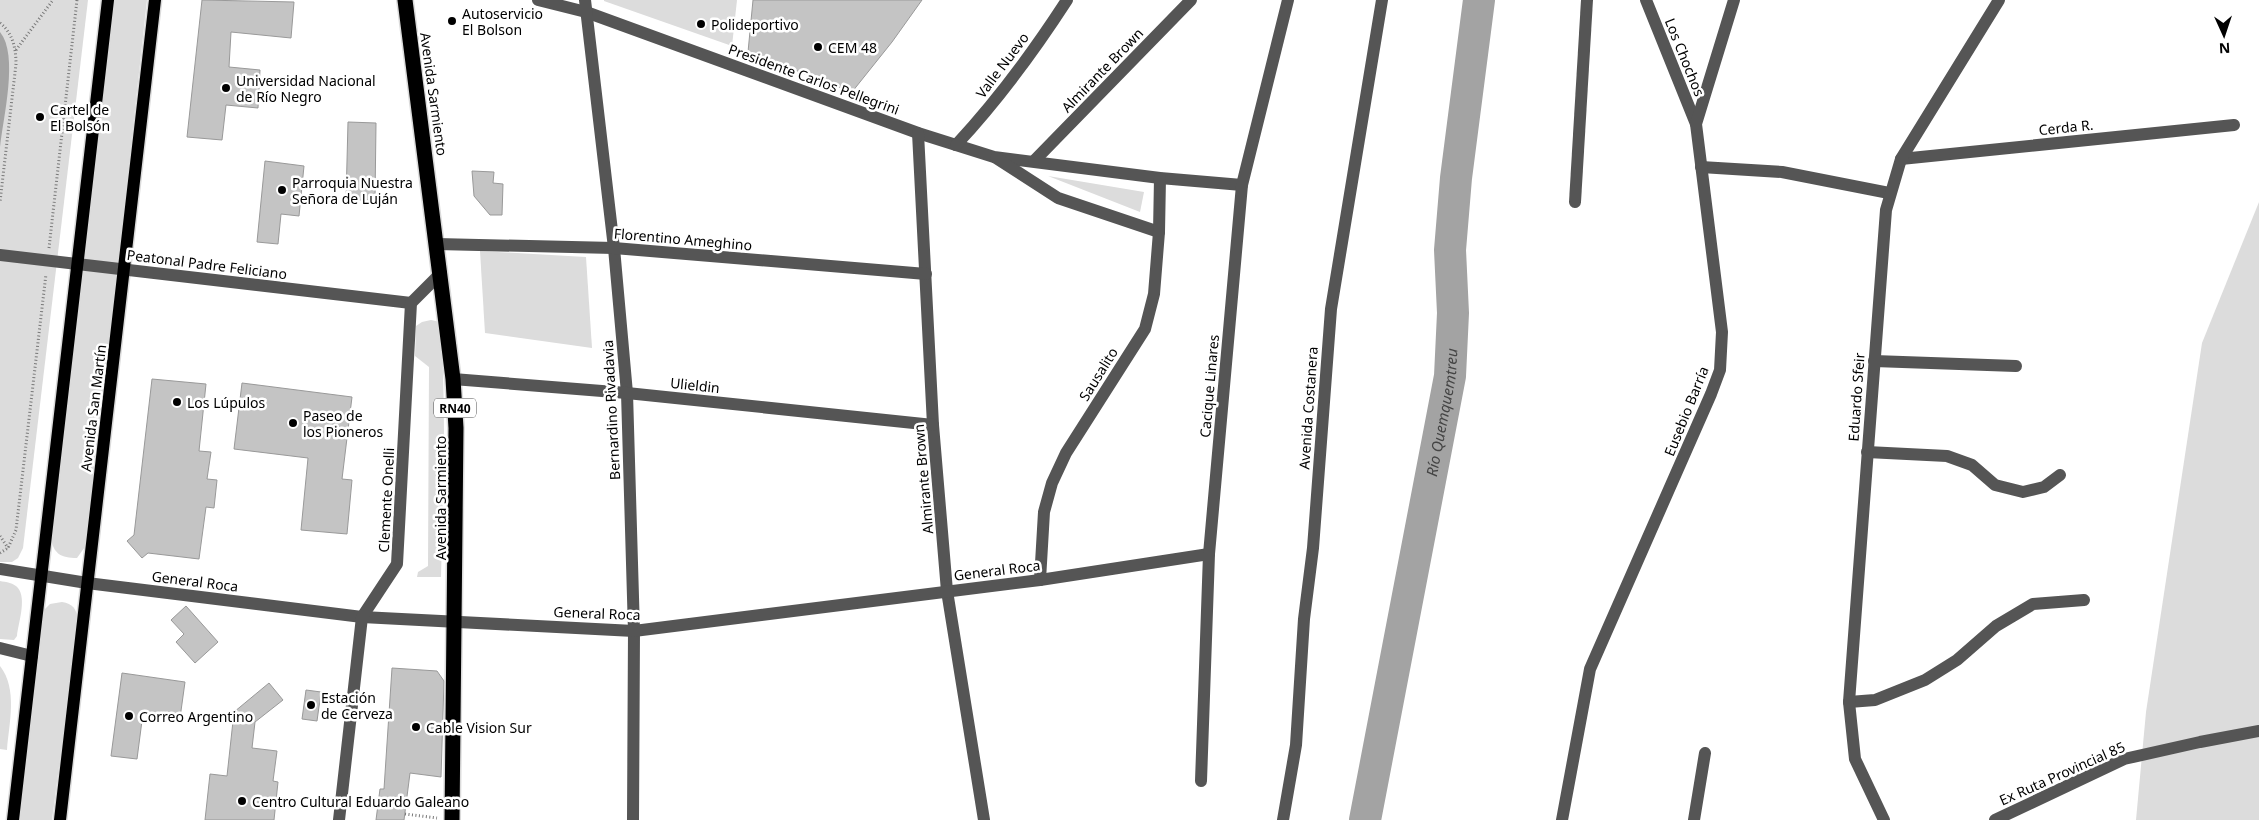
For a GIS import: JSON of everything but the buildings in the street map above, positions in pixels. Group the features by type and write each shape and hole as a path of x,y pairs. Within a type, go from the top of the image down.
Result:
{"highway":[{"name":"Avenida Sarmiento","path":"405,0 441,273 453,379 456,428 455,621 446,819"}],"main road":[{"path":"13,820 108,0"},
{"name":"Avenida San Martín","path":"60,820 155,0"}],"street":[{"name":"Presidente Carlos Pellegrini","path":"538,0 585,6 918,132 994,157 1160,178 1242,185"},
{"name":"Valle Nuevo","path":"956,144 982,117 1051,25 1067,0"},
{"name":"Almirante Brown","path":"1034,161 1191,0"},
{"name":"Cacique Linares","path":"1201,781 1209,554 1242,185 1288,0"},
{"name":"Avenida Costanera","path":"1283,820 1296,745 1304,618 1313,548 1331,309 1382,0"},
{"path":"1574,202 1587,0"},
{"name":"Los Chochos","path":"1646,0 1696,124"},
{"name":"Eusebio Barría","path":"1562,820 1590,668 1720,370 1722,332 1696,124 1734,0"},
{"name":"Eduardo Sfeir","path":"1884,820 1855,759 1849,702 1886,210 1889,193 1902,159 1998,0"},
{"name":"Bernardino Rivadavia","path":"585,6 614,248 627,392 634,631 633,820"},
{"name":"Cerda R.","path":"1902,159 2234,125"},
{"name":"Almirante Brown","path":"918,132 933,424 947,591 984,820"},
{"name":"Presidente Carlos Pellegrini","path":"994,157 1058,198 1159,232"},
{"path":"1701,167 1782,172 1889,193"},
{"name":"Sausalito","path":"1040,580 1044,512 1052,483 1066,453 1145,329 1154,294 1159,232 1160,178"},
{"name":"Florentino Ameghino","path":"437,244 614,248 926,274"},
{"name":"Peatonal Padre Feliciano","path":"0,255 411,303"},
{"path":"411,303 441,273"},
{"name":"Clemente Onelli","path":"339,820 362,617 398,564 411,303"},
{"path":"1874,361 2016,366"},
{"name":"Ulieldin","path":"453,379 627,392 933,424"},
{"path":"1867,452 1947,456 1972,465 1994,485 2023,492 2044,487 2060,475"},
{"name":"General Roca","path":"0,569 87,583 362,617 634,631 1040,580 1209,554"},
{"path":"1849,702 1875,700 1925,680 1956,660 1996,626 2033,604 2084,600"},
{"path":"0,648 32,656"},
{"name":"Ex Ruta Provincial 85","path":"1995,820 2124,759 2259,731"},
{"path":"1694,820 1706,753"}],"path":[{"path":"16,50 53,0"},
{"path":"0,553 8,548 16,530 77,0"},
{"path":"0,24 11,36 16,50 0,202"},
{"path":"0,536 8,548"},
{"path":"405,814 446,819"}],"shaded area":[{"path":"0,0 88,0 23,548 18,558 12,562 0,562"},
{"path":"113,0 147,0 87,544 77,558 71,558 62,556 56,551 51,537"},
{"name":"Polideportivo","path":"737,0 732,46 604,1"},
{"path":"0,32 6,42 9,71 0,147"},
{"path":"1048,176 1144,192 1140,212"},
{"path":"2259,202 2259,820 2136,820 2146,712 2202,343"},
{"path":"480,251 586,257 592,348 485,333"},
{"path":"431,320 440,322 442,354 444,450 441,577 417,577 418,572 428,566 429,367 415,356 416,326"},
{"path":"0,581 14,585 21,593 21,612 17,636 14,640 0,639"},
{"path":"62,602 73,607 78,620 52,820 20,820 43,611 50,604"},
{"path":"0,666 6,675 11,696 7,750 0,749"}],"waterway":[{"name":"Río Quemquemtreu","path":"1365,820 1450,376 1453,313 1450,250 1456,178 1479,0"}],"place":[{"name":"Autoservicio El Bolson","path":"452,21"},
{"name":"Polideportivo","path":"701,24"},
{"name":"CEM 48","path":"818,47"},
{"name":"Universidad Nacional de Río Negro","path":"226,88"},
{"name":"Cartel de El Bolsón","path":"40,117"},
{"name":"Parroquia Nuestra Señora de Luján","path":"282,190"},
{"name":"Los Lúpulos","path":"177,402"},
{"name":"Paseo de los Pioneros","path":"293,423"},
{"name":"Estación de Cerveza","path":"311,705"},
{"name":"Correo Argentino","path":"129,716"},
{"name":"Cable Vision Sur","path":"416,727"},
{"name":"Centro Cultural Eduardo Galeano","path":"242,801"}]}
